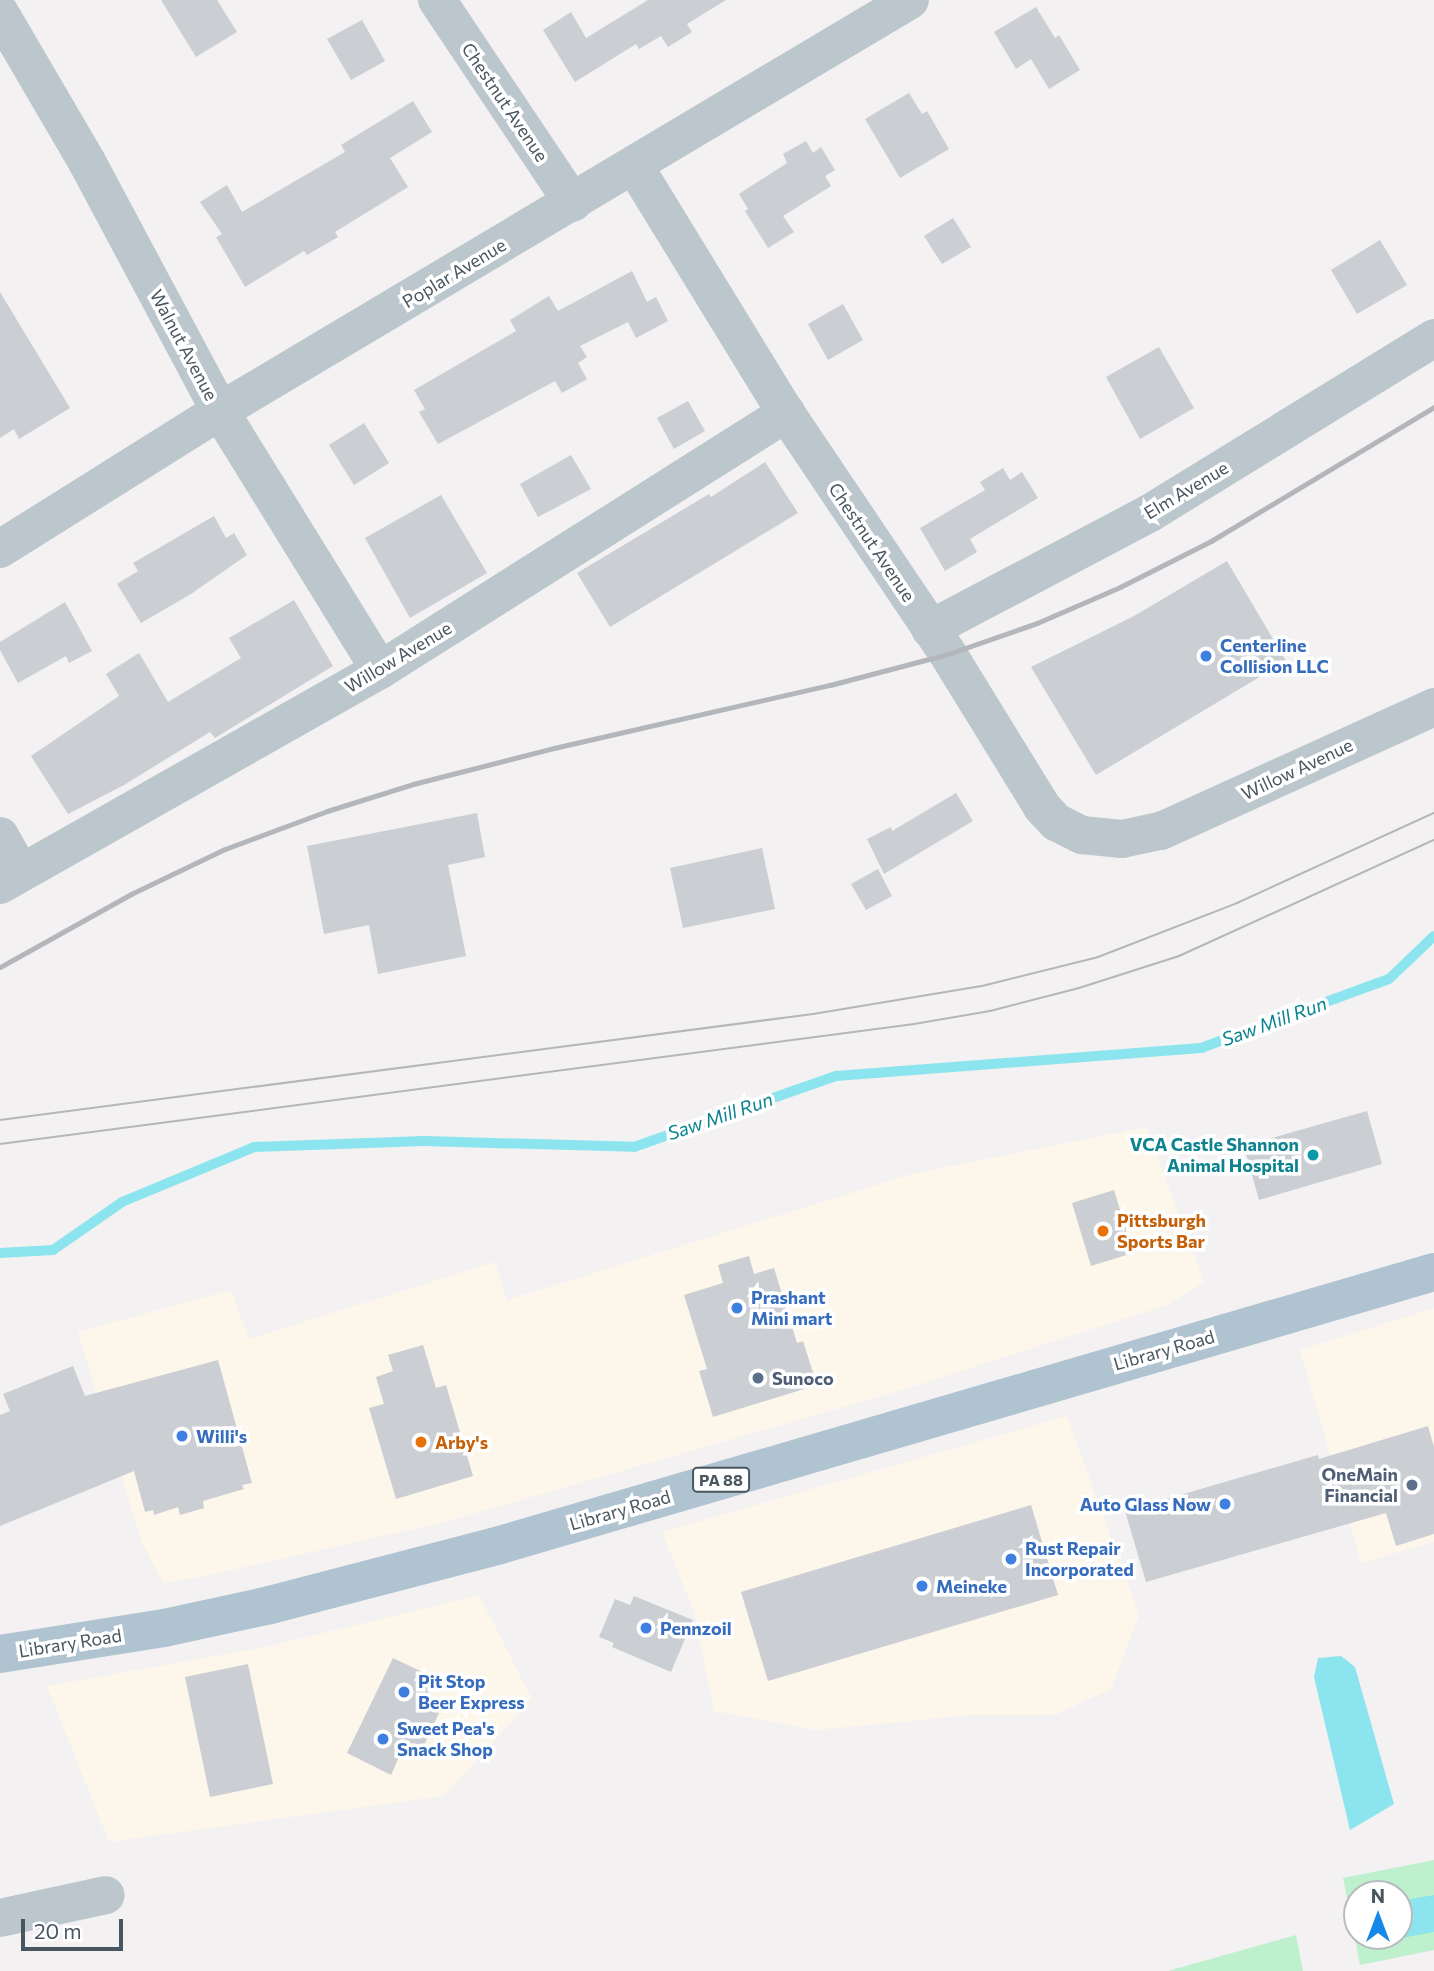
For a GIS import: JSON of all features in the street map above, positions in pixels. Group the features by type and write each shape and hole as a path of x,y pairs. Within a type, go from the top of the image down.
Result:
{"main road":[{"name":"Library Road","path":"0,1654 164,1628 270,1605 500,1545 1434,1272"}],"street":[{"name":"Chestnut Avenue","path":"437,0 573,203"},
{"name":"Poplar Avenue","path":"0,550 220,411 635,167 910,0"},
{"name":"Walnut Avenue","path":"0,13 87,162 220,411 380,670"},
{"name":"Chestnut Avenue","path":"635,167 786,413 930,629 1042,807 1056,822 1082,835 1122,839 1161,831"},
{"name":"Elm Avenue","path":"930,629 1150,513 1434,338"},
{"name":"Willow Avenue","path":"10,878 380,670 786,413"},
{"name":"Willow Avenue","path":"1161,831 1434,707"},
{"path":"0,836 10,878"},
{"path":"0,1918 106,1895"}],"shaded area":[{"path":"1146,1127 1204,1282 1167,1305 896,1392 441,1523 200,1577 163,1583 141,1540 78,1332 231,1290 249,1339 495,1262 507,1300 912,1174"},
{"path":"1434,1308 1434,1542 1361,1563 1300,1350"},
{"path":"1067,1416 1139,1615 1111,1689 1055,1715 972,1715 816,1730 714,1711 694,1612 662,1532"},
{"path":"479,1595 532,1699 444,1796 109,1842 47,1686 266,1647"}],"green space":[{"path":"1434,1860 1434,1950 1360,1965 1357,1950 1413,1950 1413,1880 1343,1880"},
{"path":"1296,1935 1303,1971 1168,1971"}],"water":[{"path":"1341,1656 1355,1667 1394,1804 1350,1830 1314,1677 1318,1658"},
{"path":"1434,1895 1434,1932 1413,1936 1413,1899"}],"building":[{"path":"161,0 217,0 237,32 196,57"},
{"path":"648,0 726,0 687,24 692,32 668,47 661,36 639,49 636,44 575,82 543,30 571,12 586,38"},
{"path":"1036,7 1055,38 1059,35 1080,70 1049,89 1031,59 1016,69 994,32"},
{"path":"362,20 385,61 351,80 327,39"},
{"path":"909,93 922,114 927,111 949,149 900,178 865,119"},
{"path":"413,101 432,132 390,158 408,187 335,232 338,237 307,255 304,251 245,287 216,237 222,234 200,202 227,185 242,212 345,152 341,145"},
{"path":"806,141 813,153 821,147 835,170 825,176 831,186 783,216 794,232 768,248 745,211 748,209 739,194 787,163 783,154"},
{"path":"953,218 971,247 942,264 924,236"},
{"path":"1380,240 1407,285 1357,314 1331,270"},
{"path":"632,271 647,302 656,297 668,321 636,338 628,322 580,346 587,357 578,363 587,379 562,393 555,381 438,444 419,412 425,409 414,390 516,331 510,320 549,296 558,311"},
{"path":"0,292 70,408 19,439 14,429 0,438"},
{"path":"843,304 863,340 828,360 808,324"},
{"path":"1159,347 1194,408 1140,439 1106,377"},
{"path":"688,401 705,431 674,449 657,418"},
{"path":"364,423 389,463 354,485 329,445"},
{"path":"571,455 591,489 538,517 520,484"},
{"path":"765,462 798,513 610,627 577,573 709,494 711,497"},
{"path":"1003,468 1010,480 1022,472 1038,498 970,539 977,552 945,571 920,528 985,490 980,482"},
{"path":"441,495 487,573 410,618 365,538"},
{"path":"214,516 226,538 234,533 247,555 191,594 141,623 117,584 138,571 133,563"},
{"path":"1227,561 1286,661 1096,775 1031,667 1134,616"},
{"path":"294,600 333,666 215,738 210,732 124,785 68,814 31,756 119,696 106,674 139,653 168,702 241,658 229,638"},
{"path":"65,602 92,651 69,663 66,656 18,683 0,650 0,642"},
{"path":"956,793 973,821 884,874 867,839 891,827 892,831"},
{"path":"477,813 485,857 448,865 466,956 378,974 369,925 324,934 307,846"},
{"path":"762,848 775,909 683,928 670,868"},
{"path":"878,869 892,896 866,910 851,884"},
{"name":"VCA Castle Shannon Animal Hospital","path":"1367,1111 1382,1164 1259,1200 1244,1146"},
{"name":"Pittsburgh Sports Bar","path":"1114,1190 1133,1253 1091,1266 1072,1203"},
{"path":"749,1256 754,1274 774,1268 797,1343 803,1341 817,1385 713,1417 699,1371 707,1369 684,1295 723,1283 718,1265"},
{"name":"Arby's","path":"423,1345 436,1388 446,1385 473,1476 396,1499 369,1408 384,1404 376,1377 393,1371 388,1355"},
{"path":"218,1360 252,1483 242,1485 244,1489 203,1501 204,1508 180,1515 178,1507 154,1515 153,1510 145,1512 134,1471 0,1526 0,1415 10,1411 3,1394 73,1366 85,1396"},
{"path":"1428,1426 1434,1447 1434,1534 1396,1546 1386,1513 1146,1582 1125,1511 1318,1455 1319,1459"},
{"path":"1031,1505 1058,1595 768,1681 741,1592"},
{"name":"Pennzoil","path":"634,1596 693,1620 671,1672 612,1647 614,1643 599,1637 615,1599 630,1605"},
{"path":"393,1658 435,1678 423,1705 439,1713 419,1756 403,1748 391,1775 347,1753"},
{"path":"248,1664 273,1784 210,1797 185,1677"}],"waterway":[{"name":"Saw Mill Run","path":"0,1253 53,1250 122,1202 254,1147 424,1141 634,1147 836,1076 1201,1048 1389,979 1434,936"}],"tram line":[{"path":"0,1120 813,1014 982,986 1098,957 1237,903 1434,813"},
{"path":"0,1144 914,1024 990,1011 1079,988 1179,956 1434,840"}],"railway":[{"path":"0,967 131,894 225,849 327,811 413,784 554,748 830,685 948,654 1037,623 1120,587 1211,541 1434,407"}],"place":[{"name":"Centerline Collision LLC","path":"1206,656"},
{"name":"VCA Castle Shannon Animal Hospital","path":"1313,1155"},
{"name":"Pittsburgh Sports Bar","path":"1103,1231"},
{"name":"Prashant Mini mart","path":"737,1308"},
{"name":"Sunoco","path":"758,1378"},
{"name":"Willi's","path":"182,1436"},
{"name":"Arby's","path":"421,1442"},
{"name":"OneMain Financial","path":"1412,1485"},
{"name":"Auto Glass Now","path":"1225,1504"},
{"name":"Rust Repair Incorporated","path":"1011,1559"},
{"name":"Meineke","path":"922,1586"},
{"name":"Pennzoil","path":"646,1628"},
{"name":"Pit Stop Beer Express","path":"404,1692"},
{"name":"Sweet Pea's Snack Shop","path":"383,1739"}]}
